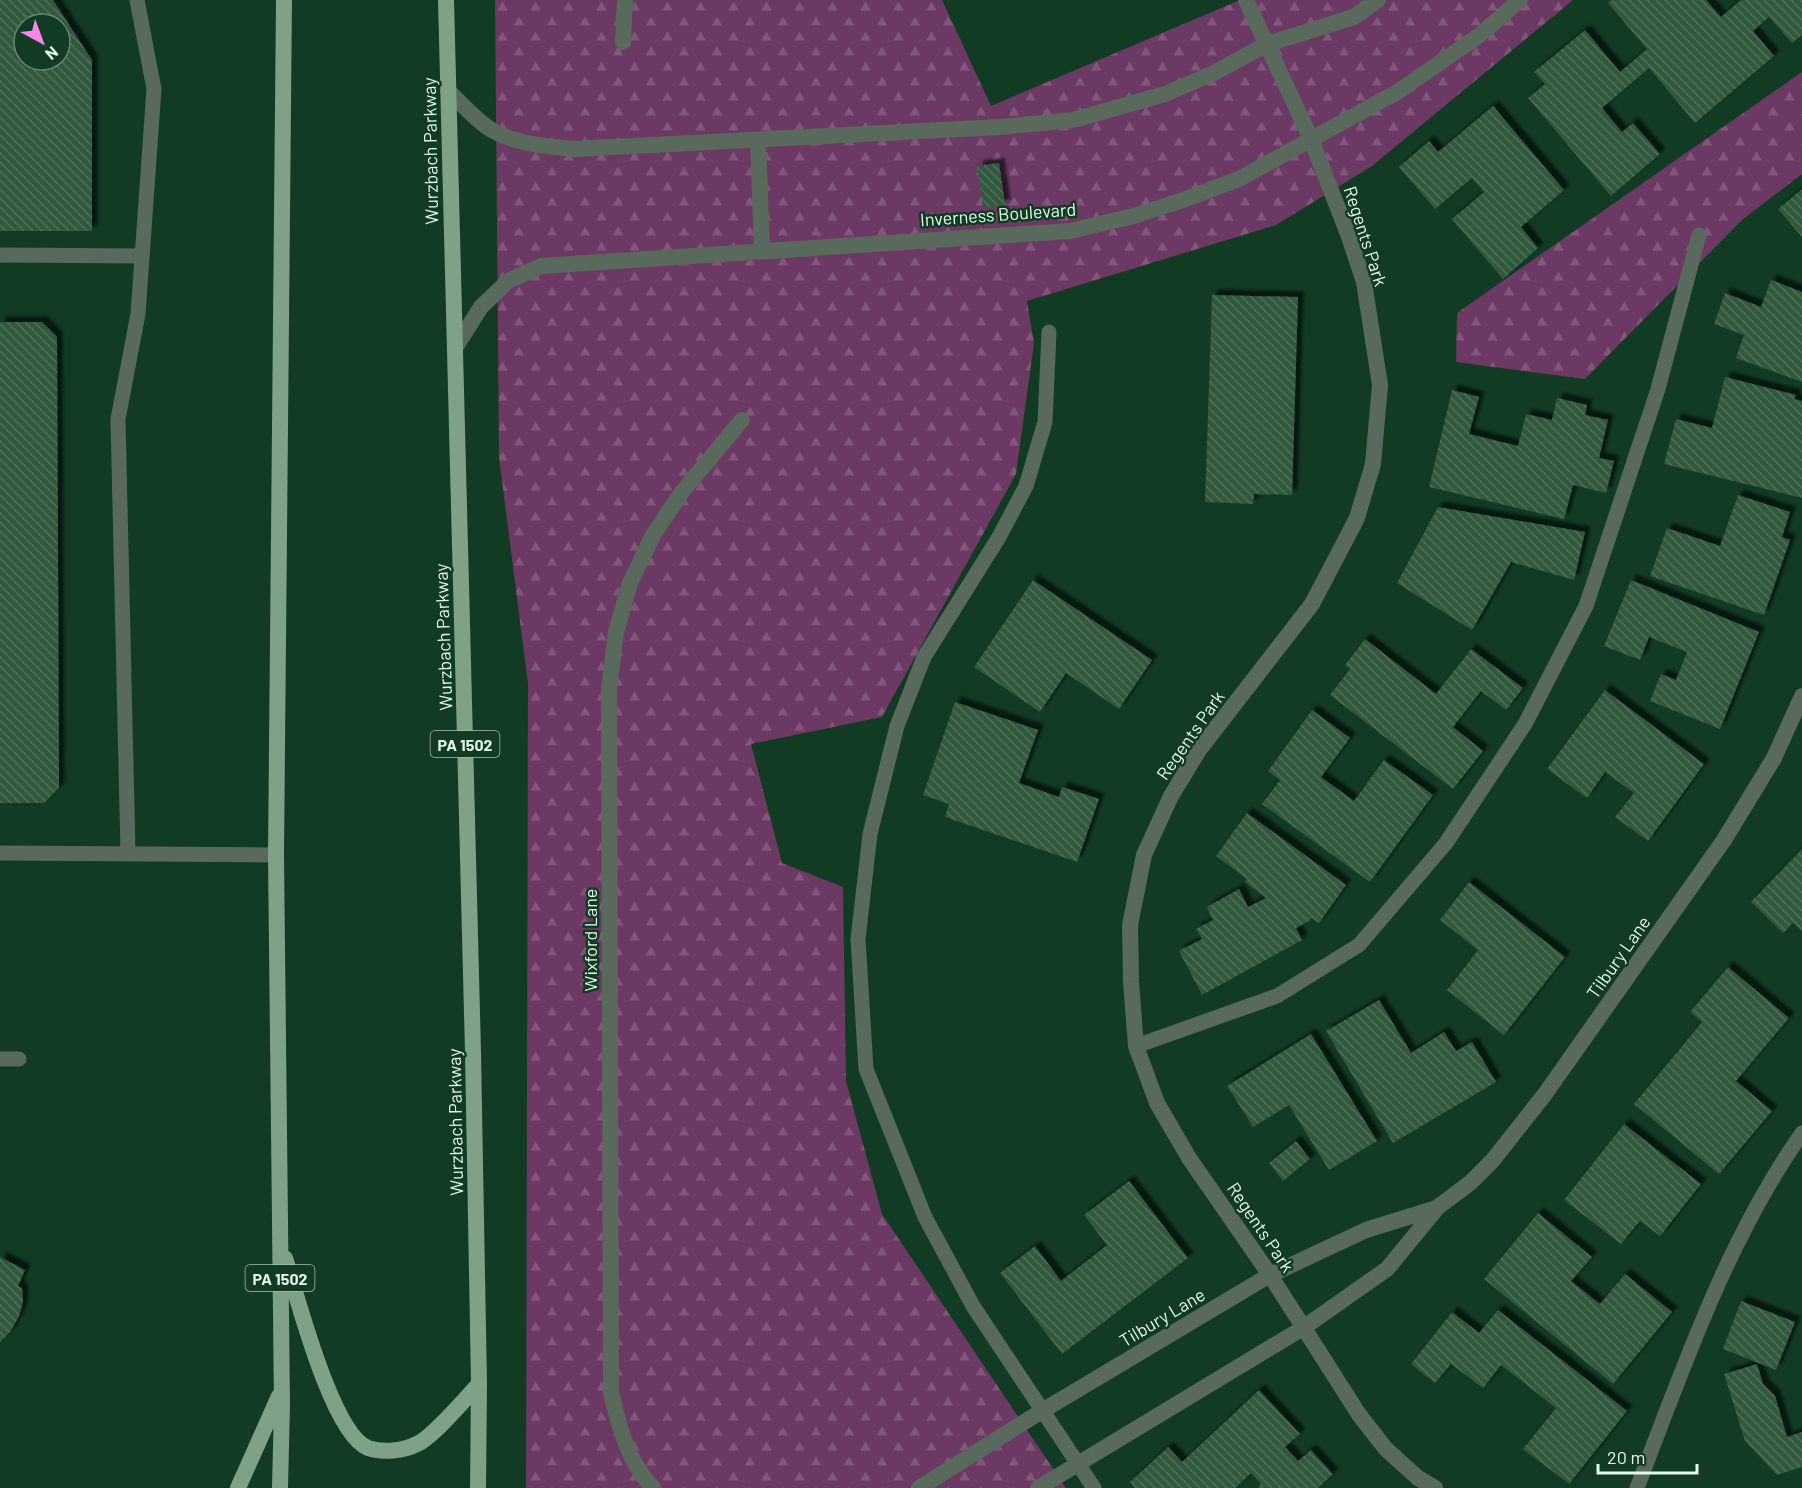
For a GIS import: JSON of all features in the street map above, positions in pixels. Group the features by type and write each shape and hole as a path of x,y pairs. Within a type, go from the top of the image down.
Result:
{"main road":[{"name":"PA 1502","path":"280,1488 276,855 284,0"},
{"name":"Wurzbach Parkway","path":"446,0 474,1064 480,1384 478,1488"},
{"path":"280,1242 329,1394 353,1436 367,1448 392,1451 419,1444 480,1384"},
{"path":"238,1488 281,1389"}],"street":[{"path":"623,42 625,0"},
{"name":"Regents Park","path":"1246,0 1311,139 1364,282 1380,385 1373,464 1357,518 1312,604 1199,750 1171,796 1144,855 1130,925 1131,982 1136,1046 1157,1103 1184,1149 1270,1275 1360,1416 1386,1449 1418,1478 1435,1488"},
{"path":"448,92 488,127 523,143 574,149 1000,127 1073,120 1165,94 1214,74 1267,44 1354,17 1378,0"},
{"name":"Inverness Boulevard","path":"455,348 481,307 508,281 542,266 1070,231 1134,216 1241,178 1400,91 1481,34 1520,0"},
{"path":"758,140 762,250"},
{"name":"Wixford Lane","path":"654,1488 641,1475 621,1433 611,1392 609,689 616,632 630,583 653,535 682,492 742,420"},
{"name":"Tilbury Lane","path":"1038,1488 1303,1328 1387,1269 1438,1207 1470,1183 1493,1160 1545,1094 1724,840 1774,758 1801,702"},
{"name":"Tilbury Lane","path":"919,1488 1042,1411 1270,1275 1366,1230 1438,1207"}],"lane":[{"path":"129,853 118,419 138,314 154,89 137,0"},
{"path":"1136,1046 1277,996 1359,945 1446,843 1525,724 1586,606 1658,388 1699,235"},
{"path":"0,255 142,256"},
{"path":"1049,332 1045,422 1026,486 999,537 924,657 897,726 870,834 858,939 866,1069 925,1217 973,1306 1094,1488"},
{"path":"0,853 276,855"},
{"path":"0,1059 19,1059"},
{"path":"1637,1488 1689,1353 1729,1260 1783,1160 1802,1133"}],"green space":[{"path":"495,0 942,0 991,106 1240,0 1573,0 1372,166 1276,225 1027,301 1034,343 1016,474 882,717 751,744 782,863 843,887 846,1081 882,1214 1066,1488 526,1488 528,684 499,457"},
{"path":"1802,72 1802,174 1742,220 1585,379 1456,362 1457,313"}],"building":[{"path":"0,0 53,0 61,12 12,12 12,72 72,72 72,29 92,60 92,231 0,231"},
{"path":"1612,0 1706,0 1721,17 1741,0 1802,0 1802,35 1792,43 1769,17 1753,31 1774,56 1695,123 1649,68 1602,108 1622,132 1633,123 1660,154 1611,196 1528,98 1545,84 1534,72 1585,30 1620,72 1647,49 1608,3"},
{"path":"1493,106 1564,190 1521,227 1538,248 1503,279 1452,219 1484,192 1472,178 1435,209 1399,167 1429,141 1438,152"},
{"path":"999,163 1005,205 983,208 977,166"},
{"path":"1802,189 1802,237 1778,209"},
{"path":"1771,280 1802,292 1802,382 1736,358 1744,335 1714,324 1725,293 1761,307"},
{"path":"1212,295 1298,297 1292,495 1254,494 1253,504 1205,502"},
{"path":"0,322 42,322 57,337 59,788 44,803 0,803"},
{"path":"1725,377 1796,395 1794,399 1802,401 1802,498 1664,464 1676,419 1712,428"},
{"path":"1452,390 1479,397 1469,434 1518,446 1526,414 1552,420 1557,398 1587,405 1585,415 1608,420 1599,458 1614,461 1606,493 1573,485 1564,519 1429,487"},
{"path":"1738,495 1790,512 1782,537 1790,540 1764,615 1650,576 1667,528 1720,546"},
{"path":"1438,507 1585,532 1574,580 1511,562 1472,630 1397,583"},
{"path":"1033,580 1152,660 1119,709 1066,673 1040,712 974,667"},
{"path":"1631,580 1759,632 1720,729 1650,701 1661,674 1676,680 1687,652 1649,637 1640,660 1604,646"},
{"path":"1365,639 1436,694 1471,649 1523,688 1506,710 1481,691 1453,727 1483,751 1453,789 1330,695 1350,669 1345,665"},
{"path":"1605,690 1704,764 1648,841 1615,817 1634,793 1605,772 1587,798 1547,769"},
{"path":"955,702 1038,730 1019,783 1059,797 1062,787 1099,799 1077,862 945,817 949,804 923,795"},
{"path":"1312,710 1350,738 1321,777 1354,801 1384,760 1433,795 1370,882 1262,804 1280,780 1268,771"},
{"path":"1247,813 1346,885 1319,923 1311,918 1296,928 1302,940 1202,995 1179,951 1202,939 1196,929 1213,920 1207,907 1239,889 1248,907 1266,898 1245,882 1247,879 1216,856"},
{"path":"1802,849 1802,931 1793,923 1783,933 1751,902"},
{"path":"1469,882 1565,957 1504,1035 1447,990 1478,950 1440,920"},
{"path":"1728,967 1789,1018 1736,1081 1772,1111 1719,1174 1634,1104 1702,1022 1690,1012"},
{"path":"1379,1000 1411,1053 1444,1032 1456,1051 1472,1042 1496,1082 1393,1143 1326,1031"},
{"path":"1311,1034 1377,1141 1329,1170 1289,1105 1253,1127 1227,1086"},
{"path":"1624,1124 1701,1184 1660,1236 1640,1221 1621,1244 1564,1200"},
{"path":"1296,1141 1310,1159 1283,1181 1269,1163"},
{"path":"1129,1181 1188,1258 1062,1354 1000,1273 1035,1246 1061,1281 1107,1245 1084,1215"},
{"path":"1538,1213 1592,1257 1571,1281 1600,1304 1625,1274 1672,1312 1613,1384 1484,1279"},
{"path":"0,1257 25,1270 18,1286 22,1288 23,1302 19,1316 11,1331 0,1342"},
{"path":"1741,1301 1795,1322 1776,1370 1723,1349"},
{"path":"1498,1310 1627,1411 1569,1484 1523,1449 1556,1408 1501,1365 1483,1388 1451,1364 1435,1383 1411,1364 1452,1312 1479,1333"},
{"path":"1757,1364 1763,1384 1775,1396 1787,1437 1802,1432 1802,1467 1777,1475 1745,1441 1724,1374"},
{"path":"1259,1390 1300,1434 1285,1447 1298,1461 1311,1450 1333,1474 1318,1488 1258,1488 1261,1484 1251,1473 1235,1488 1135,1488 1130,1482 1168,1447 1182,1462"}]}
